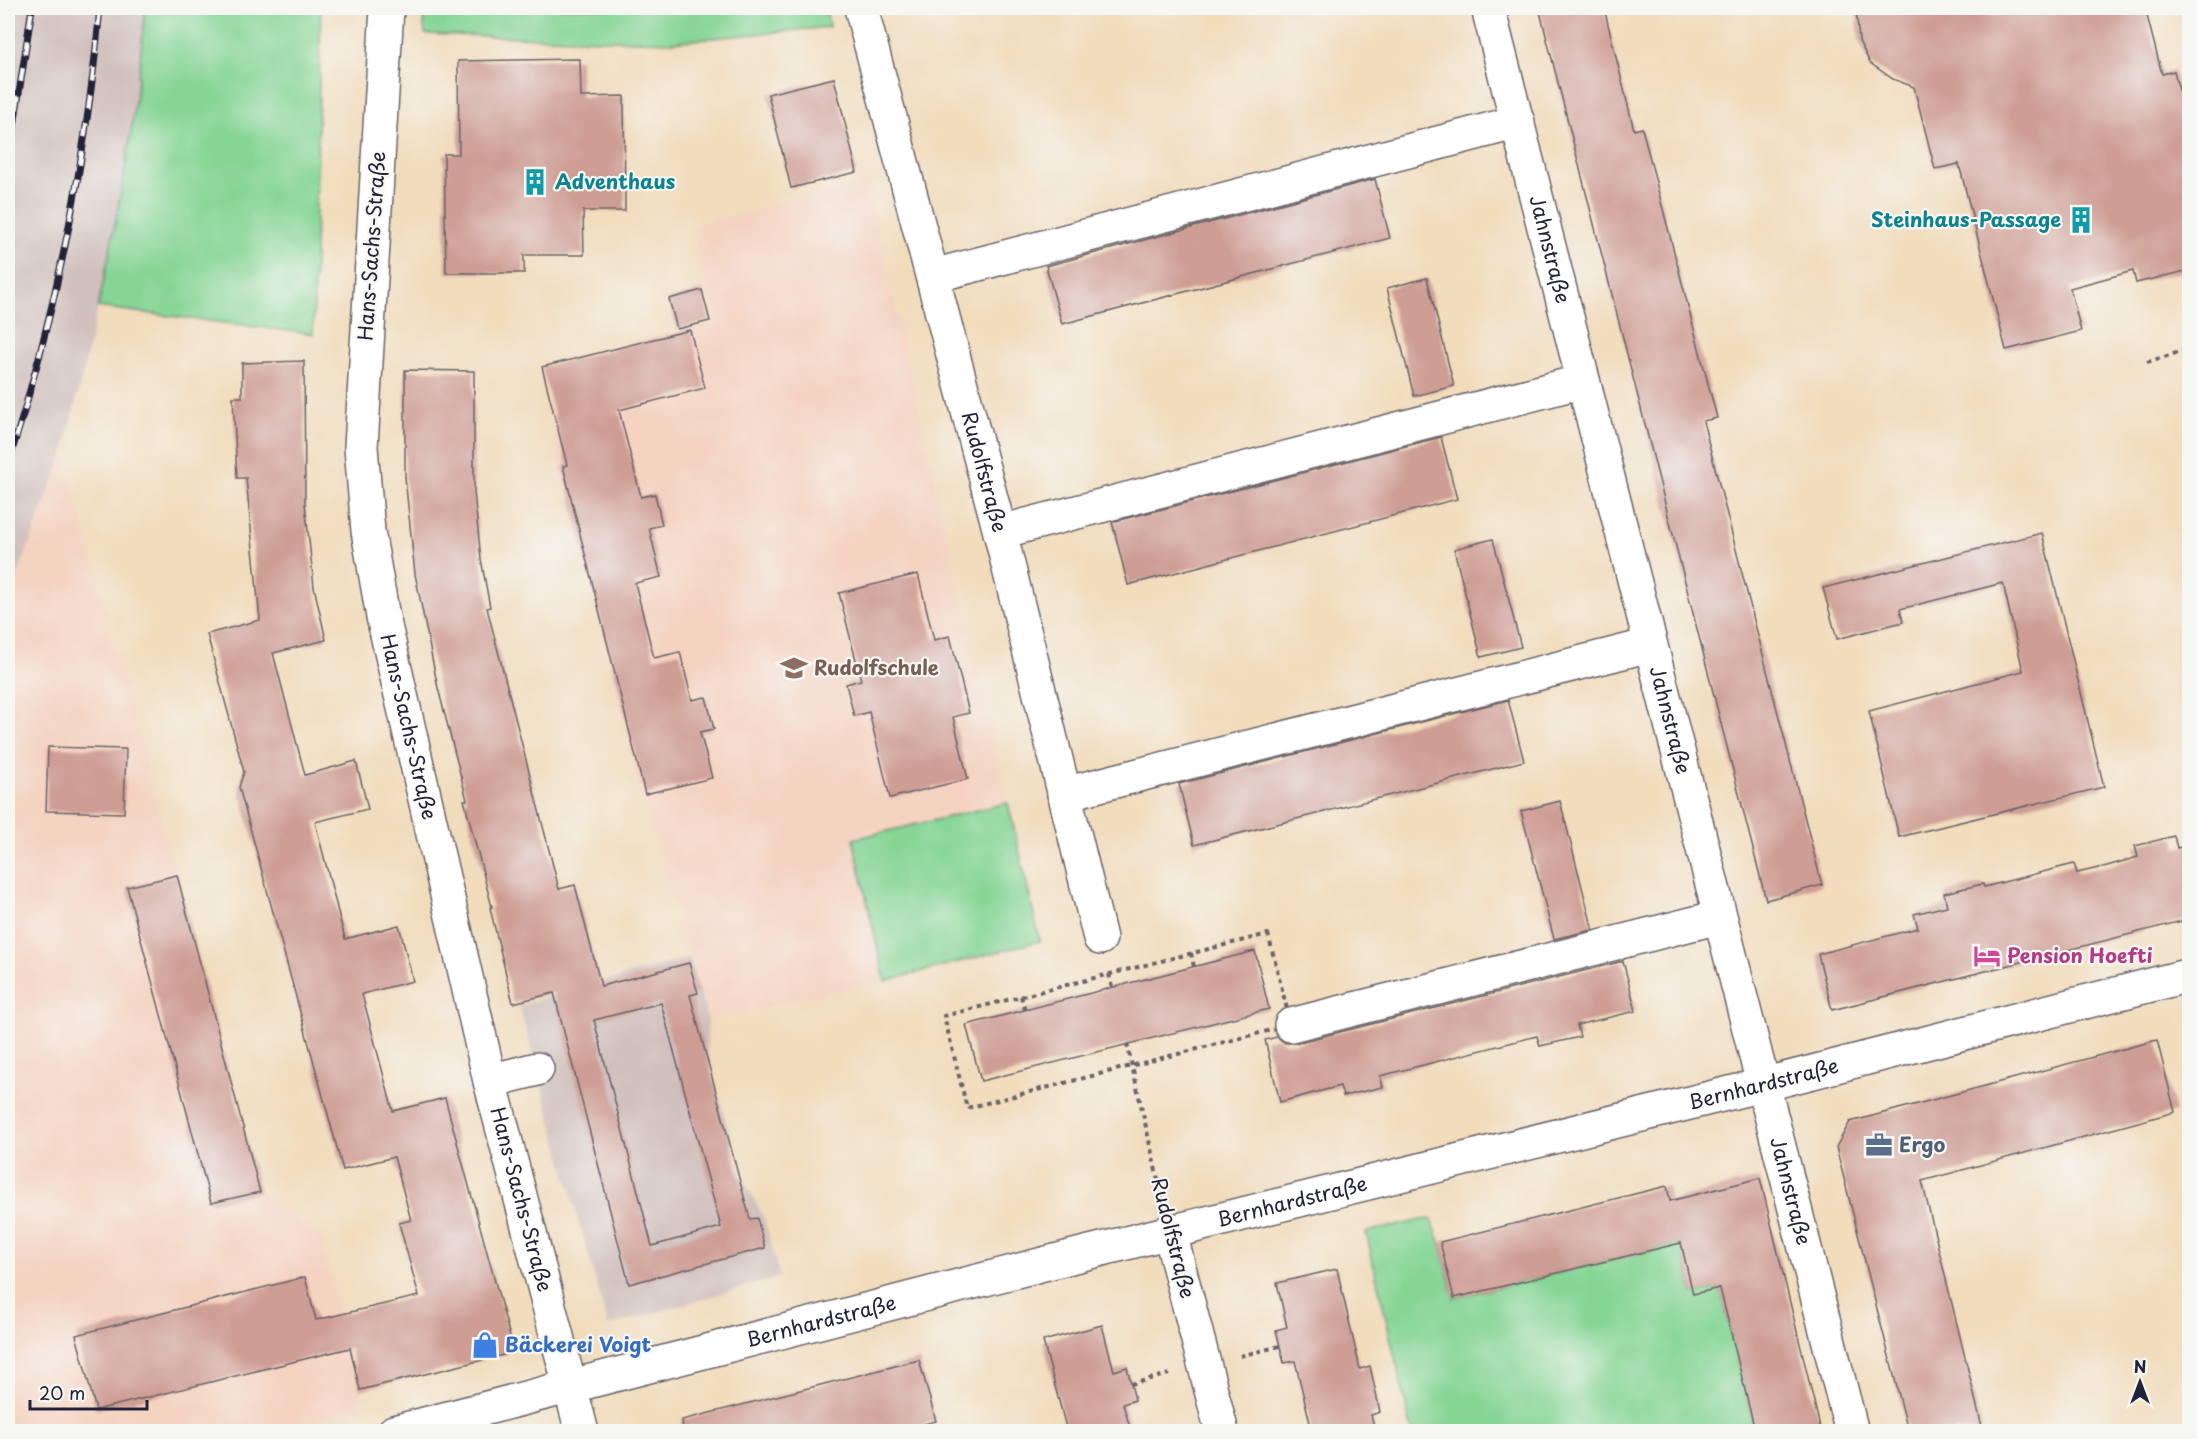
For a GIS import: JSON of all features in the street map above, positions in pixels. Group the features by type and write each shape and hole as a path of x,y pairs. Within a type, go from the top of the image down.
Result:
{"street":[{"name":"Hans-Sachs-Straße","path":"387,8 361,447 368,531 383,616 490,1081 582,1431"},
{"name":"Rudolfstraße","path":"861,8 1000,532 1100,938"},
{"name":"Jahnstraße","path":"1488,8 1851,1431"},
{"path":"933,276 1518,122"},
{"path":"1000,532 1583,381"},
{"path":"1064,794 1650,645"},
{"path":"1291,1025 1719,917"},
{"name":"Bernhardstraße","path":"394,1431 2190,975"},
{"path":"490,1081 537,1069"},
{"name":"Rudolfstraße","path":"1170,1233 1222,1431"}],"path":[{"path":"2147,362 2190,349"},
{"path":"1268,934 1291,1025 967,1108 944,1016 1191,953 1268,934"},
{"path":"1191,953 1194,967"},
{"path":"1021,996 1024,1010"},
{"name":"Rudolfstraße","path":"1127,1044 1170,1233"}],"shaded area":[{"path":"8,8 145,8 140,75 125,181 98,307 64,452 8,601"},
{"name":"Rudolfschule","path":"867,182 1040,941 893,979 708,1020 643,796 559,462 541,363 715,322 692,225"},
{"path":"64,452 260,1191 321,1235 363,1408 271,1431 8,1431 8,601"},
{"path":"689,957 708,1020 707,1051 740,1173 763,1216 780,1277 608,1326 519,1005"}],"green space":[{"path":"145,8 321,8 313,334 98,307 127,159"},
{"path":"422,8 826,8 829,27 672,42 425,34"},
{"path":"1008,803 1040,941 885,981 853,839"},
{"path":"1431,1218 1440,1242 1454,1298 1681,1243 1693,1294 1720,1288 1755,1431 1412,1431 1366,1232"}],"building":[{"path":"1539,8 1604,8 1634,130 1642,128 1717,418 1703,421 1822,885 1766,900"},
{"name":"Steinhaus-Passage","path":"1856,8 2145,8 2162,74 2174,71 2190,133 2190,270 2136,283 2133,271 2070,288 2081,331 2006,350 1959,164 1935,169 1914,87 1893,79 1870,63 1859,41"},
{"name":"Adventhaus","path":"580,59 581,97 624,96 625,211 583,211 584,255 524,255 524,273 446,273 444,154 459,154 458,61"},
{"path":"834,78 857,172 791,188 768,94"},
{"path":"1375,179 1390,238 1062,324 1046,266"},
{"path":"1427,278 1454,386 1414,396 1387,288"},
{"path":"702,290 710,321 677,329 669,299"},
{"path":"690,330 705,388 619,410 641,497 655,494 662,525 649,528 661,577 635,583 654,658 680,652 692,700 706,697 714,729 700,732 712,778 645,794 563,466 567,465 542,367"},
{"path":"304,361 305,503 314,587 326,640 273,653 305,775 356,761 368,809 315,822 345,939 399,925 413,981 362,994 393,1111 445,1098 512,1344 507,1354 360,1390 350,1348 96,1410 76,1335 305,1277 316,1320 419,1296 399,1223 411,1220 394,1157 343,1170 239,787 244,772 207,634 260,620 246,478 237,478 233,397 242,397 242,363"},
{"path":"405,370 474,371 474,492 481,559 490,607 487,608 559,889 575,885 601,986 689,963 698,993 690,995 750,1219 757,1218 765,1248 629,1284 554,993 513,1003 490,908 492,907 464,800 467,800 438,688 415,574 405,477","holes":["661,1003 721,1227 652,1246 594,1020"]},
{"path":"1441,437 1457,499 1128,585 1112,522"},
{"path":"2042,533 2104,787 1899,837 1869,711 2023,671 2003,583 1900,609 1903,622 1837,639 1823,588"},
{"path":"1493,539 1521,647 1481,657 1454,549"},
{"path":"918,574 934,640 950,636 969,713 953,717 968,779 890,798 869,712 854,716 846,684 861,680 839,593"},
{"path":"1508,700 1524,761 1194,845 1179,784"},
{"path":"48,747 126,749 124,813 46,811"},
{"path":"1560,801 1593,930 1554,939 1521,811"},
{"path":"2174,836 2177,848 2190,845 2190,919 1832,1010 1818,954 1918,928 1914,914 1947,906 1944,893 1983,884 1984,887 2074,864 2077,873 2107,866 2138,857 2135,846"},
{"path":"177,875 260,1192 211,1203 127,887"},
{"path":"1255,951 1269,1009 981,1081 966,1025"},
{"path":"1623,961 1636,1011 1577,1025 1580,1037 1540,1046 1537,1036 1380,1076 1383,1087 1343,1096 1340,1086 1280,1102 1265,1040 1277,1037 1285,1043 1296,1043"},
{"path":"2157,1040 2175,1112 1922,1181 1983,1431 1908,1431 1836,1147 1850,1122"},
{"path":"1760,1178 1821,1431 1755,1431 1720,1288 1693,1294 1681,1243 1454,1298 1440,1242 1667,1186 1670,1201"},
{"path":"1337,1269 1360,1369 1370,1366 1380,1412 1371,1415 1375,1431 1312,1431 1295,1361 1284,1363 1276,1330 1287,1327 1277,1283"},
{"path":"1102,1325 1114,1371 1127,1367 1135,1400 1123,1404 1131,1431 1067,1431 1043,1341"},
{"path":"919,1360 936,1421 898,1431 683,1431 682,1420"}],"railway":[{"path":"8,165 32,8"},
{"path":"8,464 40,352 66,239 86,124 100,8"}],"place":[{"name":"Adventhaus","path":"535,182"},
{"name":"Steinhaus-Passage","path":"2081,220"},
{"name":"Rudolfschule","path":"794,668"},
{"name":"Pension Hoefti","path":"1987,956"},
{"name":"Ergo","path":"1879,1145"},
{"name":"Bäckerei Voigt","path":"485,1345"}]}
